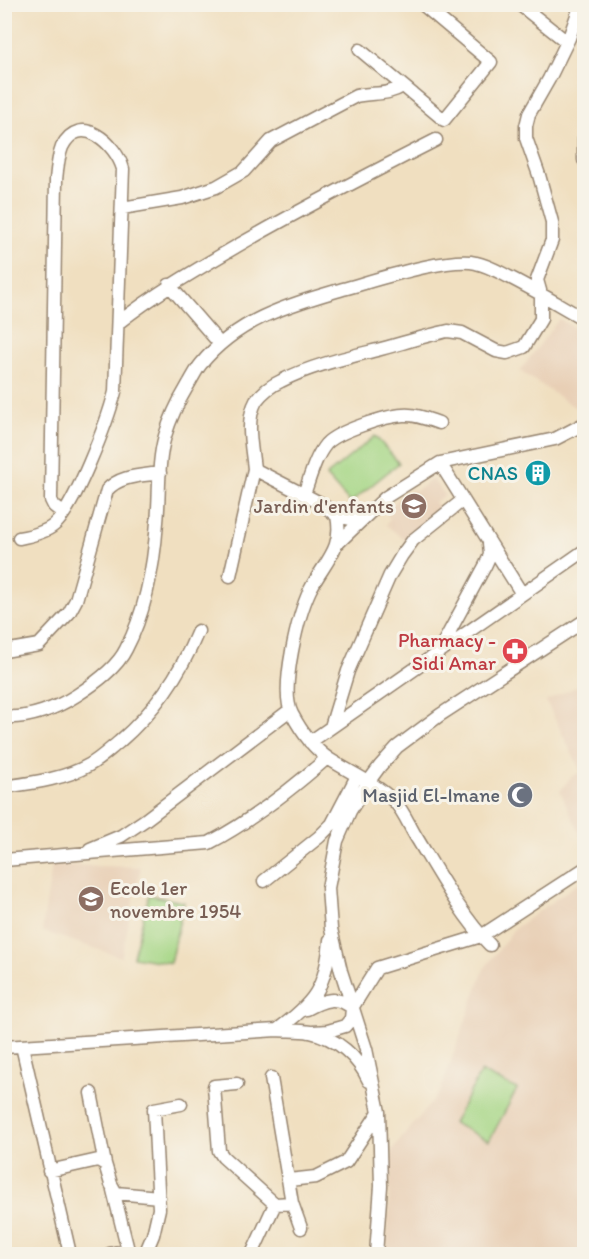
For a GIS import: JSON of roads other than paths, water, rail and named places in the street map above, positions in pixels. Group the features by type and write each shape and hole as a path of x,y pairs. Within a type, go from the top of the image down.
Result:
{"street":[{"path":"360,50 444,120 491,62 422,4"},
{"path":"519,4 567,42"},
{"path":"230,576 254,469 249,430 252,412 261,395 280,381 348,358 448,331 462,333 496,351 507,353 524,347 541,319 541,294 537,280 552,240 552,222 526,138 526,126 529,114 567,42 581,4"},
{"path":"122,208 182,198 216,187 244,171 271,141 356,96 387,94 403,86"},
{"path":"19,538 28,537 54,525 63,513 75,495 111,408 115,392 123,169 120,157 100,136 86,131 76,132 63,146 58,159 56,180 51,500 54,506 63,513"},
{"path":"585,138 585,160"},
{"path":"118,323 169,285 303,208 436,140"},
{"path":"4,717 12,718 67,702 99,681 126,651 141,609 152,567 165,438 178,404 200,365 220,344 259,318 282,308 418,269 455,262 475,262 582,313"},
{"path":"169,285 220,344"},
{"path":"304,494 319,453 338,435 388,417 421,416 439,423"},
{"path":"485,941 431,862 395,802 369,782 327,758 310,742 290,710 288,683 292,652 311,588 338,544 386,497 440,463 555,439 585,424"},
{"path":"440,463 522,594"},
{"path":"254,469 322,504 337,516 350,519 362,518"},
{"path":"4,651 39,645 69,613 76,600 107,490 113,483 122,479 160,473"},
{"path":"331,727 348,671 390,575 402,555 426,529 463,500"},
{"path":"337,516 340,530 338,544"},
{"path":"437,653 485,566 490,555 489,542"},
{"path":"310,742 585,551"},
{"path":"376,1254 381,1186 379,1107 366,1049 352,1008 331,929 328,888 337,841 350,811 380,766 398,747 440,715 585,621"},
{"path":"4,787 55,777 88,765 109,750 140,725 158,703 178,674 198,631"},
{"path":"78,854 121,836 146,820 290,710"},
{"path":"4,860 209,843 229,832 327,758"},
{"path":"264,881 332,824 357,776"},
{"path":"4,1047 277,1030 310,1032 345,1026 351,1019 352,1008 377,968 485,941 585,869"},
{"path":"299,1014 310,1002 319,986 328,955 331,929"},
{"path":"277,1030 321,1002 338,1000 352,1008"},
{"path":"310,1032 335,1042 355,1058 364,1072 379,1107"},
{"path":"22,1046 70,1254"},
{"path":"271,1078 292,1203 301,1228"},
{"path":"237,1084 214,1086 219,1151 275,1204 292,1203"},
{"path":"91,1093 105,1164 128,1250 109,1254"},
{"path":"146,1254 159,1209 154,1109 181,1104"},
{"path":"289,1180 316,1177 346,1162 379,1107"},
{"path":"49,1171 98,1160 105,1164"},
{"path":"113,1190 116,1193 159,1197"},
{"path":"252,1254 275,1204"}],"place":[{"name":"CNAS","path":"538,473"},
{"name":"Jardin d'enfants","path":"414,506"},
{"name":"Pharmacy - Sidi Amar","path":"515,651"},
{"name":"Masjid El-Imane","path":"520,795"},
{"name":"Ecole 1er novembre 1954","path":"91,899"}]}
